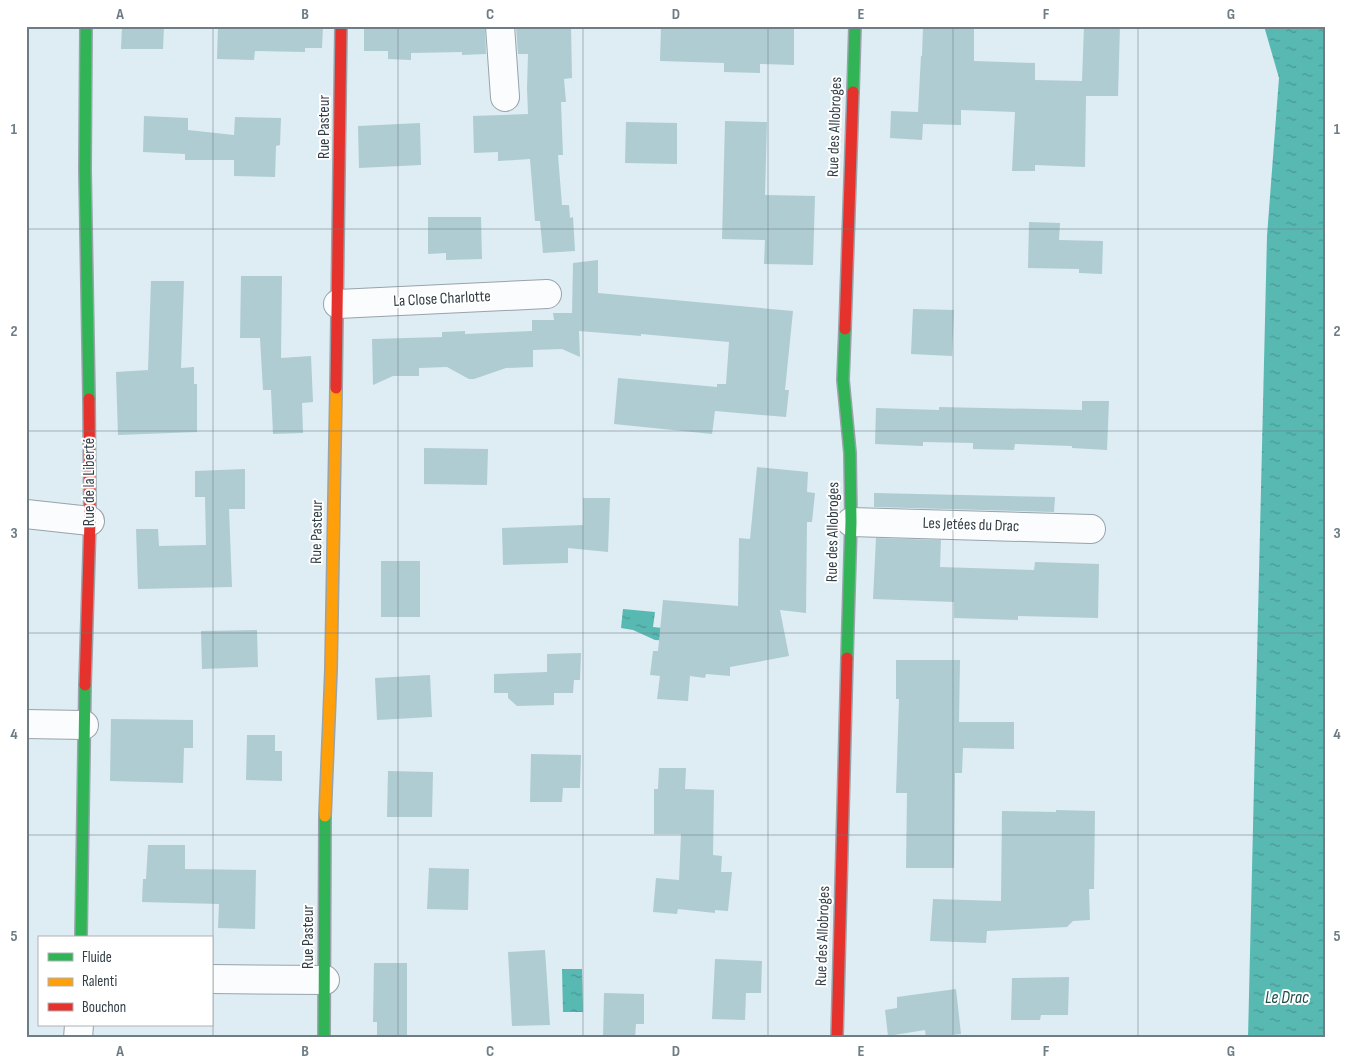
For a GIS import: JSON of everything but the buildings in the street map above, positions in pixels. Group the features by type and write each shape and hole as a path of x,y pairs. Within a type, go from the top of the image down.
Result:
{"street":[{"name":"Rue de la Liberté","path":"81,936 84,725 90,521 85,170 86,26"},
{"name":"Rue Pasteur","path":"324,1038 325,800 331,670 338,304 340,26"},
{"path":"500,26 504,97"},
{"name":"Rue des Allobroges","path":"837,1038 851,522 850,453 842,380 855,26"},
{"name":"La Close Charlotte","path":"338,304 547,294"},
{"path":"26,514 90,521"},
{"name":"Les Jetées du Drac","path":"851,522 1091,529"},
{"path":"26,724 84,725"},
{"path":"212,979 325,980"}],"water":[{"name":"Le Drac","path":"1264,26 1325,26 1325,1038 1248,1038 1267,236 1279,78"},
{"path":"623,609 655,612 653,627 672,629 671,641 655,640 633,630 621,628"},
{"path":"562,969 582,969 583,1012 563,1012"}],"traffic: fast":[{"path":"86,26 85,170 89,399"},
{"path":"853,92 855,26"},
{"path":"845,329 843,380 850,453 851,522 847,658"},
{"path":"81,936 85,685"},
{"path":"324,1038 325,816"}],"traffic: slow":[{"path":"325,816 331,670 336,388"}],"traffic: jam":[{"path":"336,388 341,26"},
{"path":"845,329 853,92"},
{"path":"85,685 90,521 89,399"},
{"path":"837,1038 847,658"}]}
